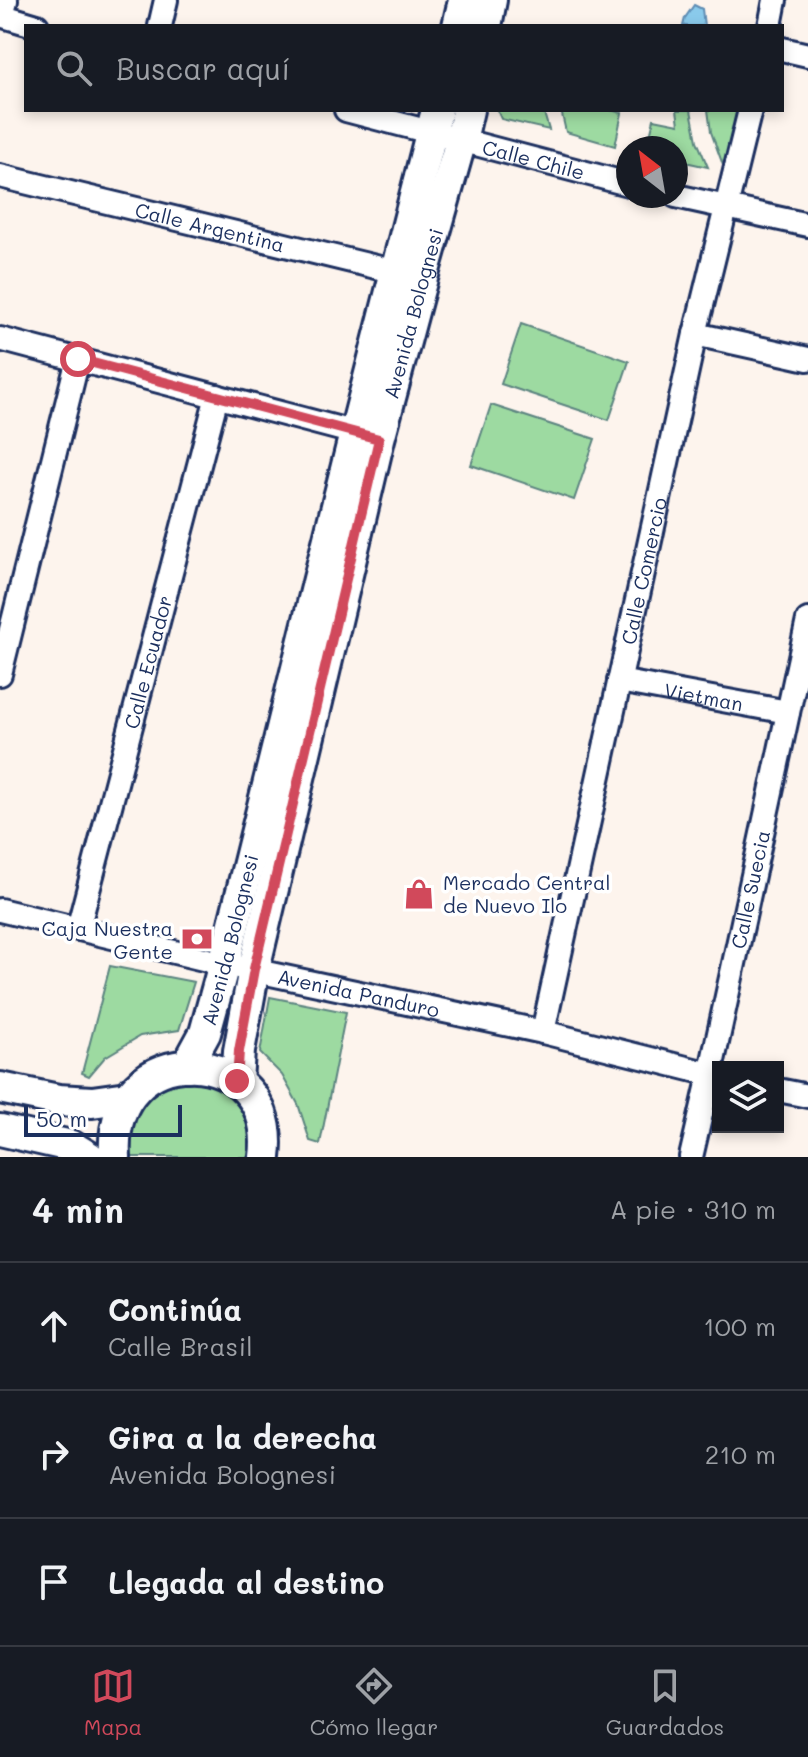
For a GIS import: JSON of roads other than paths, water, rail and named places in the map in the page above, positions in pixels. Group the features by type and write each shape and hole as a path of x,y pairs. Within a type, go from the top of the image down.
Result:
{"street":[{"path":"0,7 2,0"},
{"path":"160,24 166,0"},
{"path":"458,24 464,0"},
{"path":"486,24 491,0"},
{"path":"770,24 775,0"},
{"path":"0,15 30,24"},
{"path":"784,49 808,55"},
{"name":"Calle Chile","path":"362,112 434,121 461,140 616,181"},
{"name":"Avenida Bolognesi","path":"409,275 461,140 468,112"},
{"name":"Calle Comercio","path":"543,1032 695,334 750,112"},
{"name":"Avenida Bolognesi","path":"187,1066 239,966 409,275 434,121"},
{"name":"Calle Argentina","path":"0,176 409,275"},
{"path":"688,199 808,225"},
{"path":"695,334 808,359"},
{"path":"0,339 367,436"},
{"path":"0,674 78,359"},
{"name":"Calle Ecuador","path":"78,929 217,396"},
{"name":"Calle Suecia","path":"717,1061 808,620"},
{"name":"Vietman","path":"619,681 788,712"},
{"name":"Avenida Panduro","path":"0,910 543,1032 712,1074"},
{"name":"Avenida Bolognesi","path":"237,1081 239,966"},
{"path":"115,1157 114,1137 118,1116 128,1097 139,1084 154,1074 187,1066 213,1069 237,1081 250,1093 265,1125 265,1157"},
{"name":"Calle Suecia","path":"691,1157 712,1082"},
{"path":"0,1088 58,1100 92,1102 128,1097"},
{"path":"784,1091 808,1096"},
{"path":"0,1130 76,1153"}],"water":[{"path":"694,5 702,9 704,24 684,24"}],"place":[{"name":"Mercado Central de Nuevo Ilo","path":"419,894"},
{"name":"Caja Nuestra Gente","path":"197,939"}]}
